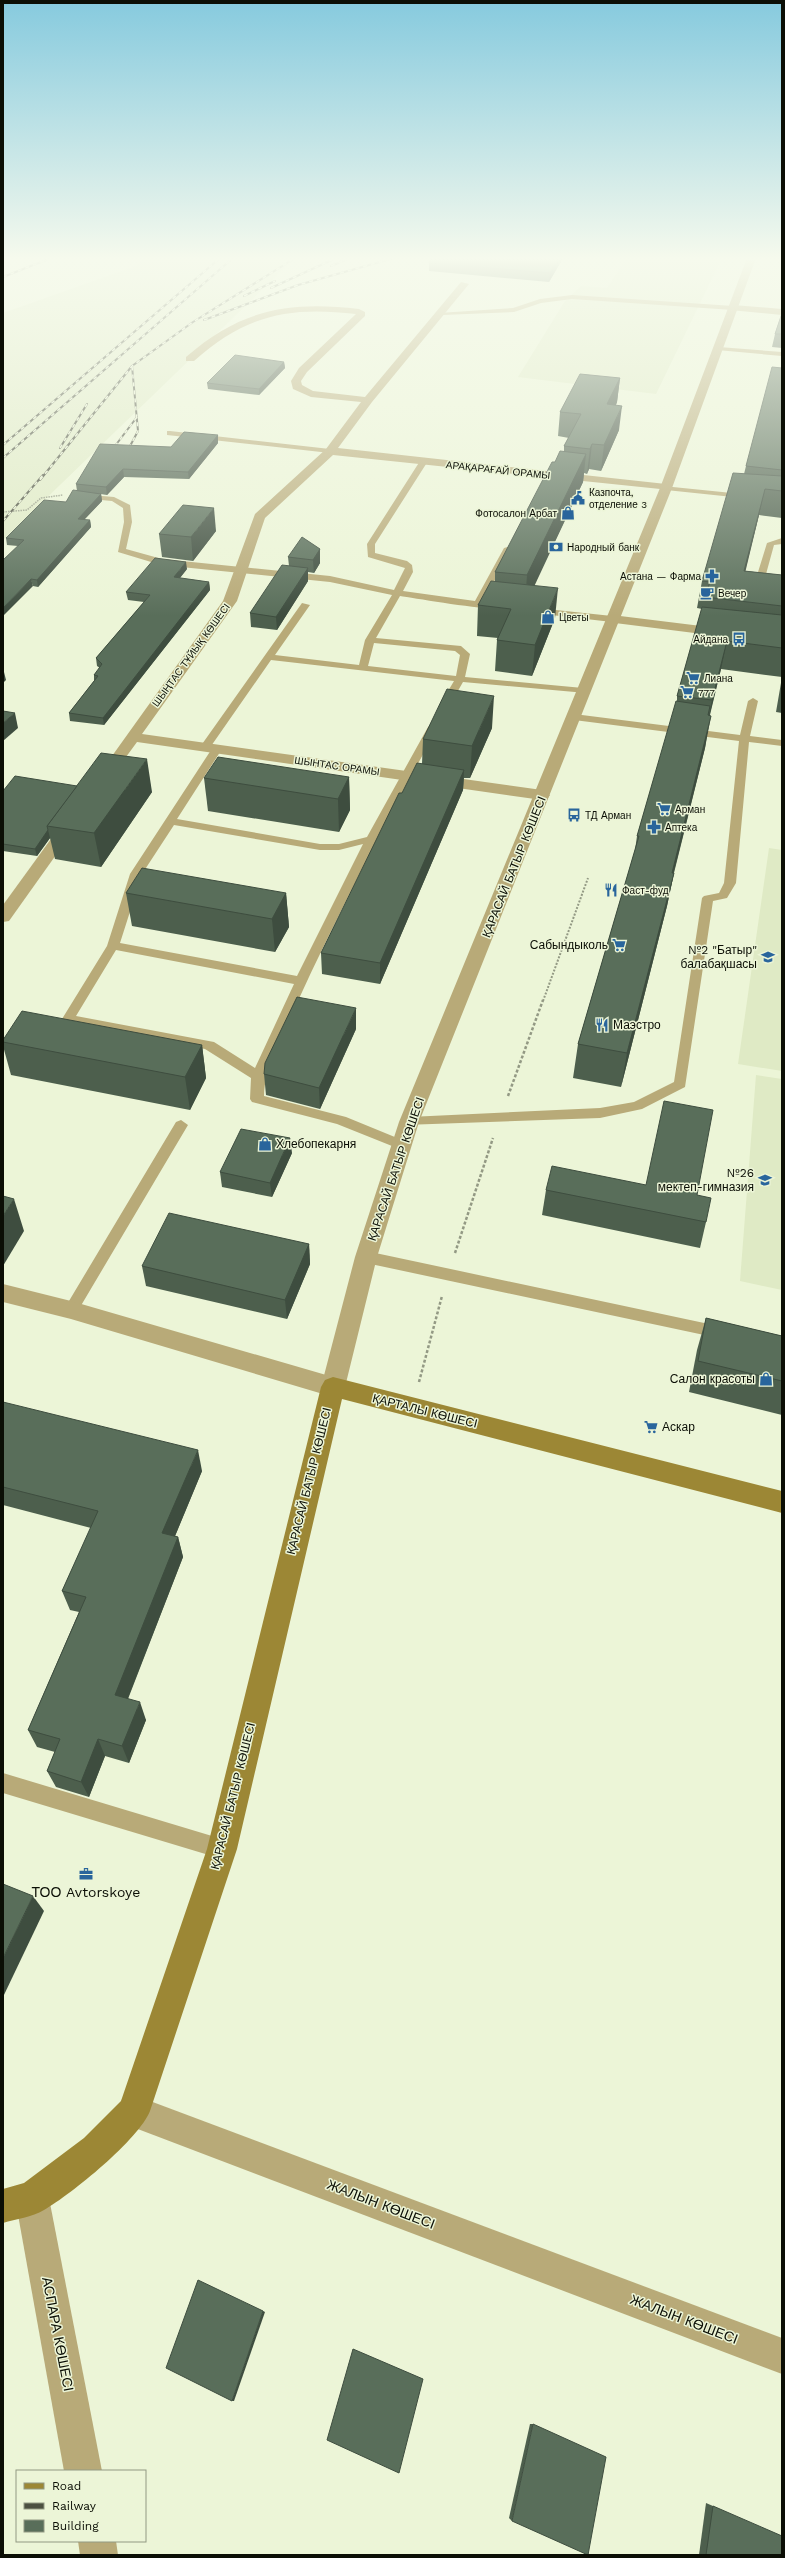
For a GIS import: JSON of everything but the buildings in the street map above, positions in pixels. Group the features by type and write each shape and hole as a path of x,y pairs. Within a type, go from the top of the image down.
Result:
{"main road":[{"name":"ҚАРТАЛЫ КӨШЕСІ","path":"333,1387 782,1502"},
{"name":"ҚАРАСАЙ БАТЫР КӨШЕСІ","path":"134,2111 222,1849 333,1387"},
{"path":"17,2202 96,2150 134,2111"}],"street":[{"path":"298,377 296,381 297,387 311,394 368,400"},
{"name":"ШЫҢТАС ТҰЙЫҚ КӨШЕСІ","path":"95,788 230,601 243,570 259,516 330,451 368,400 387,377"},
{"name":"ҚАРАСАЙ БАТЫР КӨШЕСІ","path":"333,1387 366,1257 409,1122 574,717 583,691 666,488 708,377"},
{"name":"АРАҚАРАҒАЙ ОРАМЫ","path":"330,451 424,461 547,478 666,488"},
{"path":"612,619 782,640"},
{"name":"ШЫНТАС ОРАМЫ","path":"132,737 542,795"},
{"path":"3,917 77,814"},
{"path":"3,1293 72,1310"},
{"name":"ҚАРТАЛЫ КӨШЕСІ","path":"72,1310 333,1387"},
{"name":"ЖАЛЫН КӨШЕСІ","path":"134,2111 782,2356"},
{"name":"АСПАРА КӨШЕСІ","path":"17,2202 84,2470"},
{"path":"97,2542 99,2555"}],"lane":[{"path":"170,433 330,451"},
{"path":"362,668 370,640 409,572 409,567 404,563 371,555 369,551 375,536 424,461"},
{"path":"666,488 782,500"},
{"path":"77,495 114,499 127,507 128,522 121,550 161,562 196,568 243,570 330,579 397,593 476,605 508,608"},
{"path":"476,605 514,537"},
{"path":"782,541 771,543 766,554 758,585 771,598 782,598"},
{"path":"258,1076 209,1045 68,1019 113,946 136,874 172,821 211,748 268,656 305,605"},
{"path":"524,610 612,619"},
{"path":"370,640 458,648 465,654 460,679 371,839 300,981 258,1076 257,1099 341,1120 402,1146"},
{"path":"268,656 460,679 583,691"},
{"path":"409,1122 600,1113 637,1106 680,1084 708,898 723,896 730,883 744,738 753,701"},
{"path":"574,717 782,743"},
{"path":"172,821 320,846 339,847 371,839"},
{"path":"113,946 300,981"},
{"path":"72,1310 181,1124"},
{"path":"366,1257 736,1336"},
{"path":"3,1783 222,1849"}],"path":[{"path":"3,512 27,510 40,498 77,495"}],"shaded area":[{"path":"3,377 171,377 3,540"},
{"path":"521,377 664,377 656,394"},
{"name":"№2 \"Батыр\" балабақшасы","path":"769,848 782,850 782,1071 738,1064"},
{"name":"№26 мектеп-гимназия","path":"756,1075 782,1079 782,1290 740,1281"}],"railway":[{"path":"3,445 81,377"},
{"path":"3,458 96,377"},
{"path":"40,480 123,377"},
{"path":"133,377 137,417"},
{"path":"60,448 87,404"},
{"path":"115,446 137,417"},
{"path":"129,448 138,431 137,417"},
{"path":"3,521 43,475"}],"place":[{"name":"Казпочта, отделение 3","path":"578,498"},
{"name":"Фотосалон Арбат","path":"568,513"},
{"name":"Народный банк","path":"556,547"},
{"name":"Астана — Фарма","path":"712,576"},
{"name":"Вечер","path":"707,593"},
{"name":"Цветы","path":"548,617"},
{"name":"Айдана","path":"739,639"},
{"name":"Лиана","path":"693,678"},
{"name":"777","path":"687,692"},
{"name":"Арман","path":"664,809"},
{"name":"ТД Арман","path":"574,815"},
{"name":"Аптека","path":"654,827"},
{"name":"Фаст-фуд","path":"611,890"},
{"name":"Сабындыколь","path":"619,945"},
{"name":"№2 \"Батыр\" балабақшасы","path":"768,957"},
{"name":"Маэстро","path":"602,1025"},
{"name":"Хлебопекарня","path":"265,1144"},
{"name":"№26 мектеп-гимназия","path":"765,1180"},
{"name":"Салон красоты","path":"766,1379"},
{"name":"Аскар","path":"651,1427"},
{"name":"ТОО Avtorskoye","path":"86,1874"}]}
